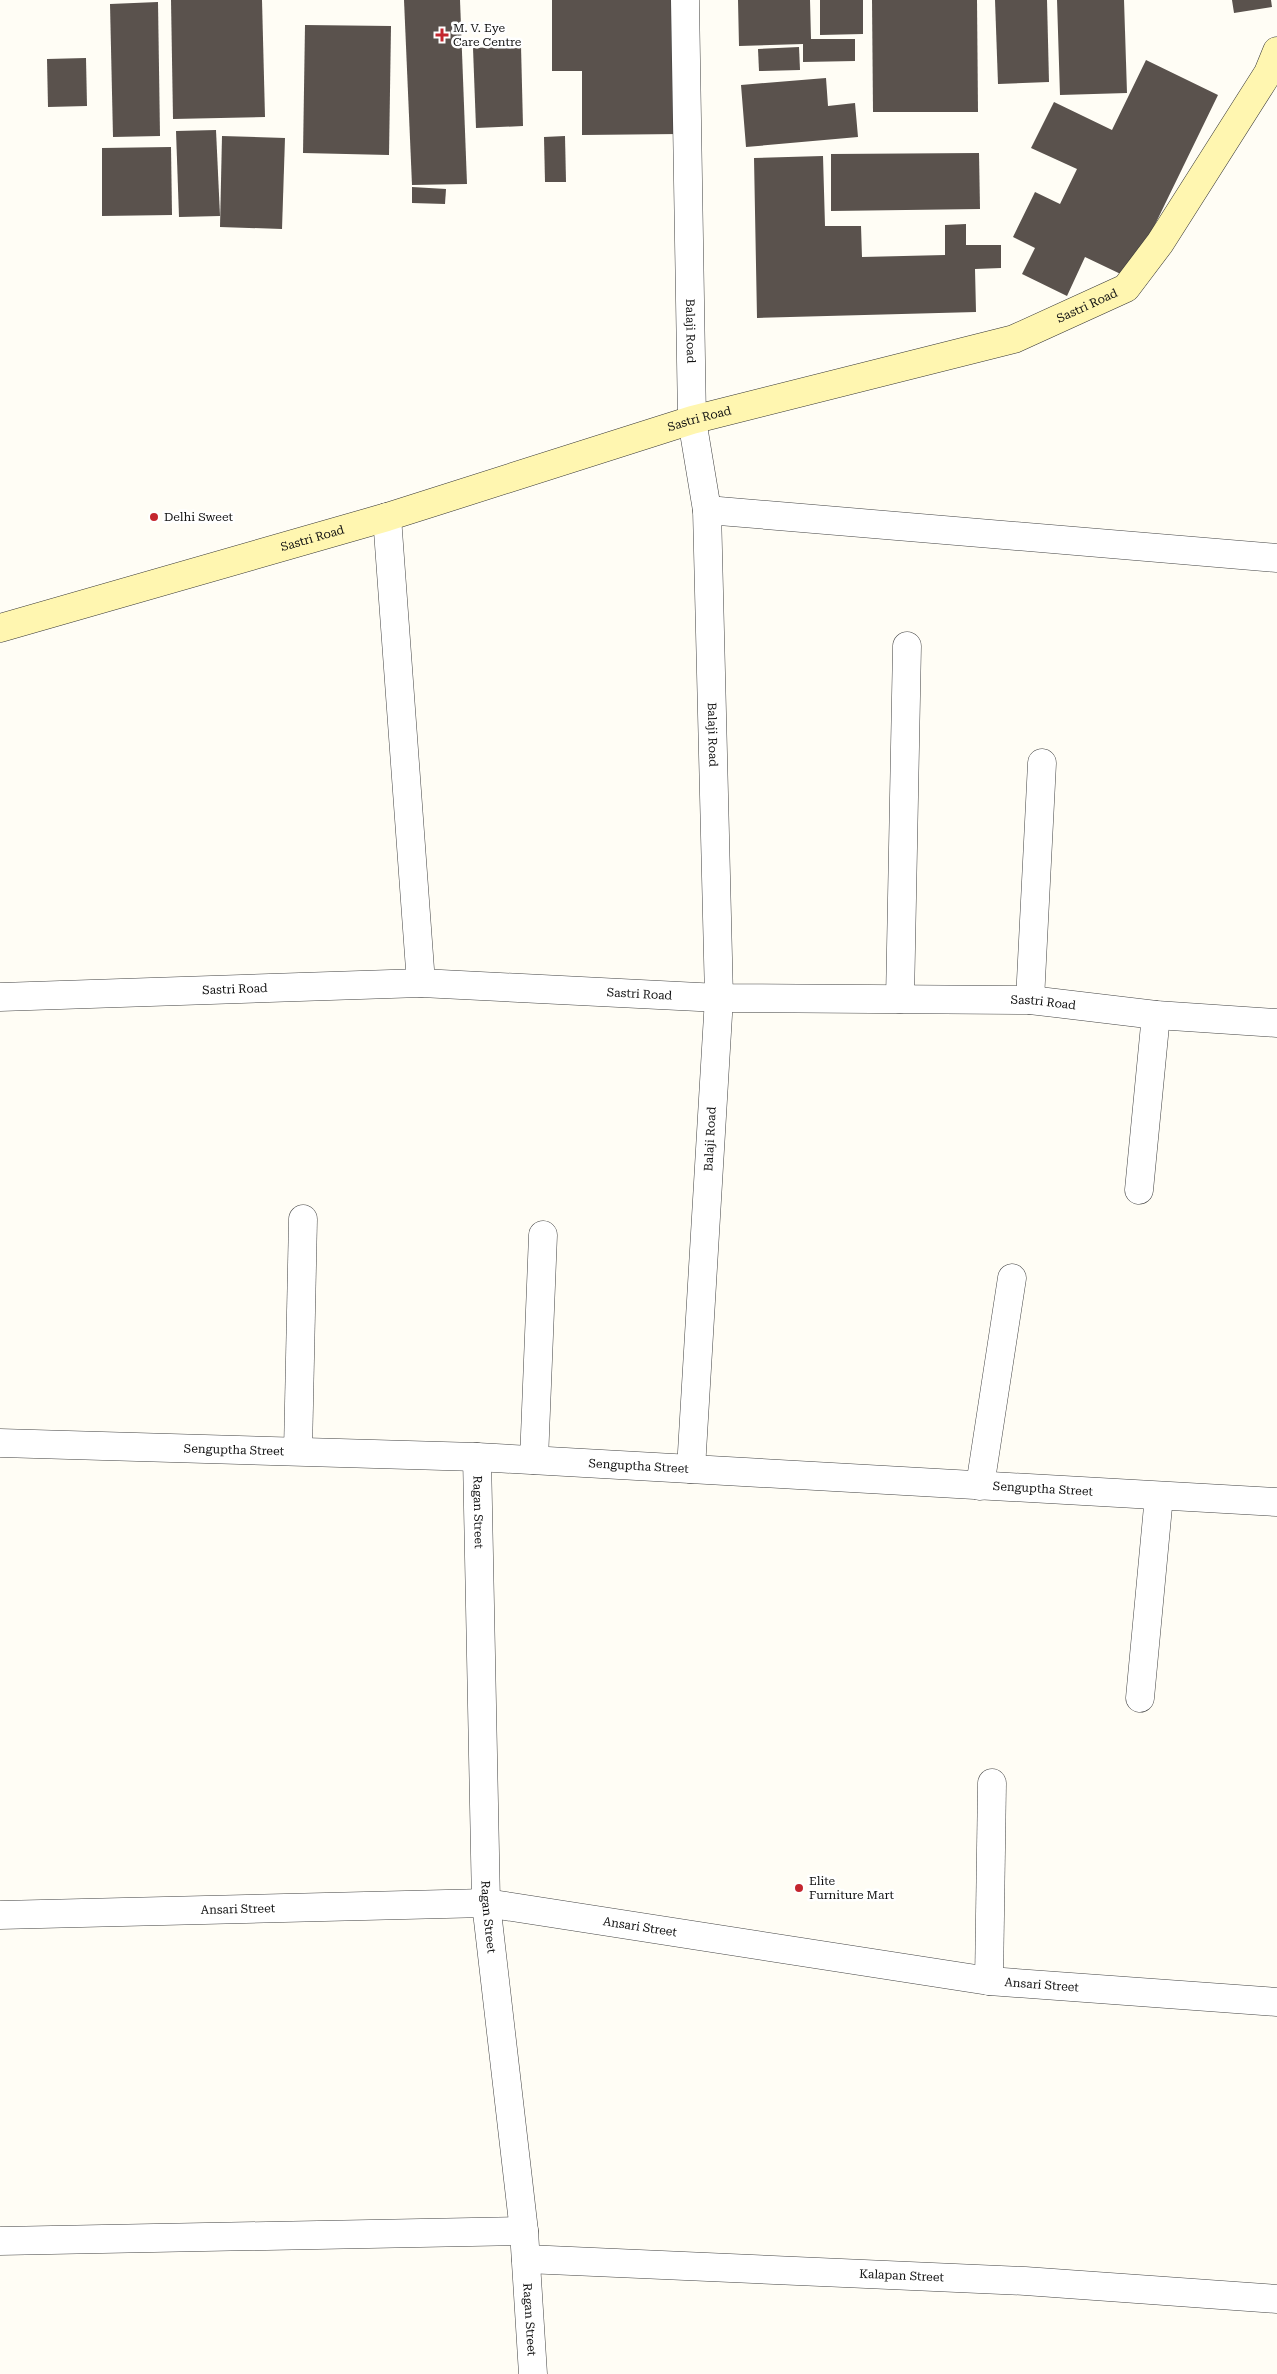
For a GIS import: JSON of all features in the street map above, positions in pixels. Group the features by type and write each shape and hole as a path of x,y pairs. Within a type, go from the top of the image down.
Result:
{"main road":[{"name":"Sastri Road","path":"0,628 387,517 692,420 1014,340 1126,288 1160,243 1274,66"}],"street":[{"name":"Balaji Road","path":"685,0 692,420 707,510 719,998 691,1470"},
{"path":"707,510 1277,558"},
{"path":"387,517 420,983"},
{"path":"900,999 908,646"},
{"path":"1030,1000 1042,763"},
{"name":"Sastri Road","path":"0,998 420,983 719,998 1030,1000 1156,1015 1277,1023"},
{"path":"1139,1190 1156,1015"},
{"path":"298,1451 303,1219"},
{"path":"534,1460 543,1235"},
{"path":"980,1486 1012,1278"},
{"name":"Senguptha Street","path":"0,1443 477,1457 1277,1502"},
{"name":"Ragan Street","path":"477,1457 486,1903 524,2231 533,2374"},
{"path":"1140,1698 1159,1496"},
{"path":"989,1981 992,1784"},
{"name":"Ansari Street","path":"0,1915 486,1903 989,1981 1277,2002"},
{"path":"0,2241 524,2231"},
{"name":"Kalapan Street","path":"526,2259 1025,2281 1277,2299"}],"building":[{"path":"171,0 262,0 265,117 173,119"},
{"path":"404,0 460,0 467,184 412,185"},
{"path":"552,0 677,0 679,134 582,135 582,71 552,71"},
{"path":"738,0 810,0 811,39 855,39 855,61 803,62 803,44 739,46"},
{"path":"820,0 863,0 863,34 820,35"},
{"path":"872,0 977,0 978,112 873,112"},
{"path":"995,0 1047,0 1049,82 998,84"},
{"path":"1057,0 1124,0 1127,93 1060,95"},
{"path":"1232,0 1271,0 1272,7 1234,13"},
{"path":"158,2 160,136 113,137 110,4"},
{"path":"305,25 391,26 389,155 303,153"},
{"path":"521,46 523,126 476,128 473,48"},
{"path":"799,47 800,70 759,71 758,49"},
{"path":"86,58 87,106 48,107 47,59"},
{"path":"1146,60 1218,95 1129,278 1085,257 1067,296 1022,274 1035,248 1013,237 1035,192 1060,204 1077,169 1031,148 1054,102 1112,130"},
{"path":"826,78 828,106 855,103 858,137 746,147 741,85"},
{"path":"216,130 220,216 179,217 176,131"},
{"path":"222,136 285,138 282,229 220,227"},
{"path":"565,136 566,182 545,182 544,137"},
{"path":"171,147 172,215 102,216 102,148"},
{"path":"979,153 980,209 831,211 831,154"},
{"path":"823,156 825,226 861,226 862,257 945,255 945,225 966,224 966,245 1001,245 1001,268 975,269 976,312 757,318 754,158"},
{"path":"412,187 446,189 445,204 412,203"}],"place":[{"name":"M. V. Eye Care Centre","path":"442,35"},
{"name":"Delhi Sweet","path":"154,517"},
{"name":"Elite Furniture Mart","path":"799,1888"}]}
